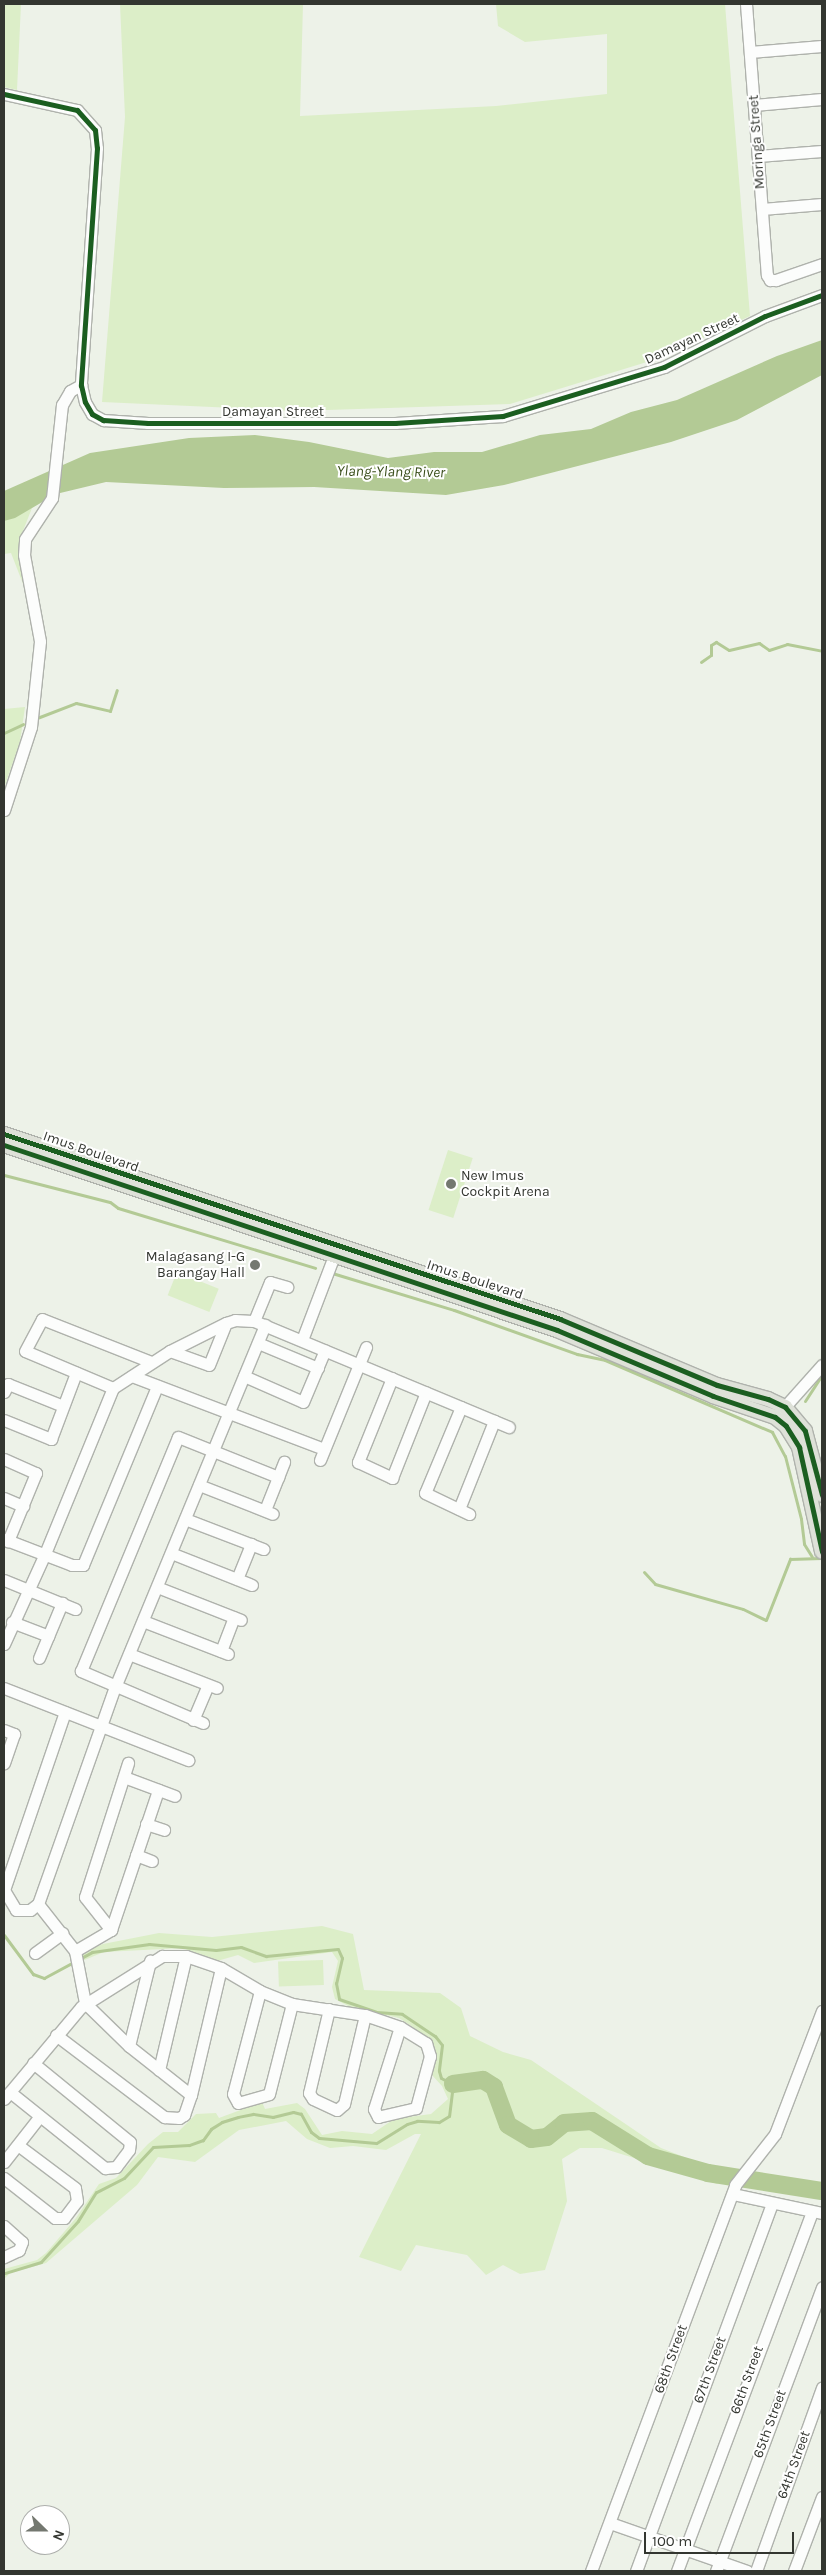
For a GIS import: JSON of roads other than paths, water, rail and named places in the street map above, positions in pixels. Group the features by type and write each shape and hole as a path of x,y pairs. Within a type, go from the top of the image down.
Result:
{"main road":[{"name":"Imus Boulevard","path":"4,1134 557,1330 713,1396 775,1417 786,1426 799,1447 822,1552"},
{"name":"Imus Boulevard","path":"4,1145 336,1252 560,1319 717,1385 768,1399 785,1407 796,1417 810,1441 822,1495"}],"street":[{"name":"Moringa Street","path":"746,4 762,209 770,280 822,264"},
{"path":"750,52 822,46"},
{"name":"Damayan Street","path":"4,94 77,110 95,130 97,148 81,385 85,402 92,414 115,422 395,423 481,418 528,410 664,367 766,316 822,294"},
{"path":"754,105 822,99"},
{"path":"758,156 822,151"},
{"path":"762,209 822,204"},
{"path":"4,810 31,727 40,641 24,555 25,539 52,498 62,405 70,391 81,385"},
{"path":"302,1340 336,1252"},
{"path":"65,1712 4,1890 16,1910 30,1910 38,1904 115,1687 258,1344 260,1323 270,1282 287,1287"},
{"path":"113,1388 25,1351 42,1319 152,1362"},
{"path":"4,1644 12,1622 44,1556 113,1388 170,1351 226,1323 235,1320 260,1323 509,1426"},
{"path":"170,1351 209,1365 226,1323"},
{"path":"258,1344 318,1368"},
{"path":"320,1460 366,1347"},
{"path":"244,1376 303,1402 325,1350"},
{"path":"775,1417 822,1365"},
{"path":"4,1420 51,1439 76,1373"},
{"path":"132,1376 324,1449"},
{"path":"392,1378 358,1462 392,1478 426,1392"},
{"path":"4,1392 8,1384 63,1406"},
{"path":"4,1459 36,1473 23,1506 6,1540 44,1556 72,1565 83,1565 157,1386"},
{"path":"461,1407 425,1493 464,1511 494,1420"},
{"path":"129,1654 212,1687 198,1722 81,1672 178,1437 278,1477"},
{"path":"199,1485 269,1512 284,1462"},
{"path":"4,1498 23,1506"},
{"path":"185,1519 263,1549"},
{"path":"237,1579 251,1544"},
{"path":"171,1553 252,1585"},
{"path":"4,1580 75,1609"},
{"path":"142,1621 225,1653 238,1619 157,1587"},
{"path":"39,1658 62,1603"},
{"path":"12,1622 48,1636"},
{"path":"4,1688 188,1760"},
{"path":"4,1730 14,1734 4,1763"},
{"path":"111,1930 85,1897 128,1763"},
{"path":"124,1777 175,1796"},
{"path":"75,1958 111,1930 158,1790"},
{"path":"146,1824 164,1830"},
{"path":"136,1855 152,1861"},
{"path":"38,1904 62,1933 75,1958 85,2003 128,2046 191,2095"},
{"path":"35,1953 62,1933"},
{"path":"33,2063 128,2140 131,2148 116,2167 108,2170 40,2116 7,2096 33,2063 56,2035 85,2003 162,1956 186,1956 221,1968 260,1991 292,2004 366,2015 400,2027 426,2043 431,2051 418,2105 412,2110 378,2117 374,2109 400,2027"},
{"path":"159,2070 186,1956"},
{"path":"128,2046 150,1962"},
{"path":"56,2035 164,2116 179,2118 184,2115 191,2095 221,1968"},
{"path":"260,1991 233,2094 238,2103 269,2094 292,2004"},
{"path":"329,2009 309,2093 313,2099 336,2110 344,2104 366,2015"},
{"name":"68th Street","path":"592,2571 738,2180 758,2160 775,2134 822,2011"},
{"path":"4,2162 40,2116"},
{"path":"4,2178 55,2218 64,2218 77,2201 76,2188 18,2145"},
{"path":"733,2194 817,2212"},
{"name":"67th Street","path":"636,2571 772,2203"},
{"name":"66th Street","path":"677,2571 817,2212"},
{"path":"4,2226 22,2242 19,2250 4,2257"},
{"name":"65th Street","path":"718,2566 822,2287"},
{"name":"64th Street","path":"756,2571 822,2388"},
{"path":"794,2571 822,2497"},
{"path":"610,2523 686,2550 718,2566 747,2571"}],"water":[{"name":"Ylang-Ylang River","path":"822,340 822,375 737,420 671,442 504,485 446,495 314,487 224,488 106,482 56,494 15,518 4,521 4,491 90,453 189,438 255,435 309,442 388,458 434,452 482,452 540,435 591,429 631,412 677,400 777,356"}],"waterway":[{"path":"701,662 711,655 711,645 716,642 729,650 759,643 769,650 787,644 822,651"},
{"path":"37,718 76,703 110,711 117,690"},
{"path":"4,733 23,724"},
{"path":"4,1175 110,1202 118,1208 315,1268"},
{"path":"332,1273 454,1310 577,1354 605,1360 772,1432 785,1456 801,1519 804,1544 812,1557"},
{"path":"805,1401 822,1375"},
{"path":"644,1572 655,1584 743,1609 766,1620 790,1559 821,1558"},
{"path":"4,1935 33,1974 44,1978 92,1952 149,1944 216,1950 241,1947 266,1956 338,1949 342,1958 336,1983 339,1999 376,2012 402,2014 435,2036 442,2045 439,2071 441,2078 453,2084 449,2116 439,2122 417,2121 407,2124 376,2143 319,2138 311,2132 301,2114 293,2112 273,2117 253,2114 238,2117 222,2122 211,2129 203,2140 189,2145 153,2147 124,2178 96,2192 78,2221 41,2262 4,2273"},
{"path":"453,2084 483,2080 494,2087 508,2125 531,2139 547,2137 564,2123 592,2121 648,2156 708,2173 822,2191"}],"place":[{"name":"New Imus Cockpit Arena","path":"451,1184"},
{"name":"Malagasang I-G Barangay Hall","path":"255,1265"}]}
